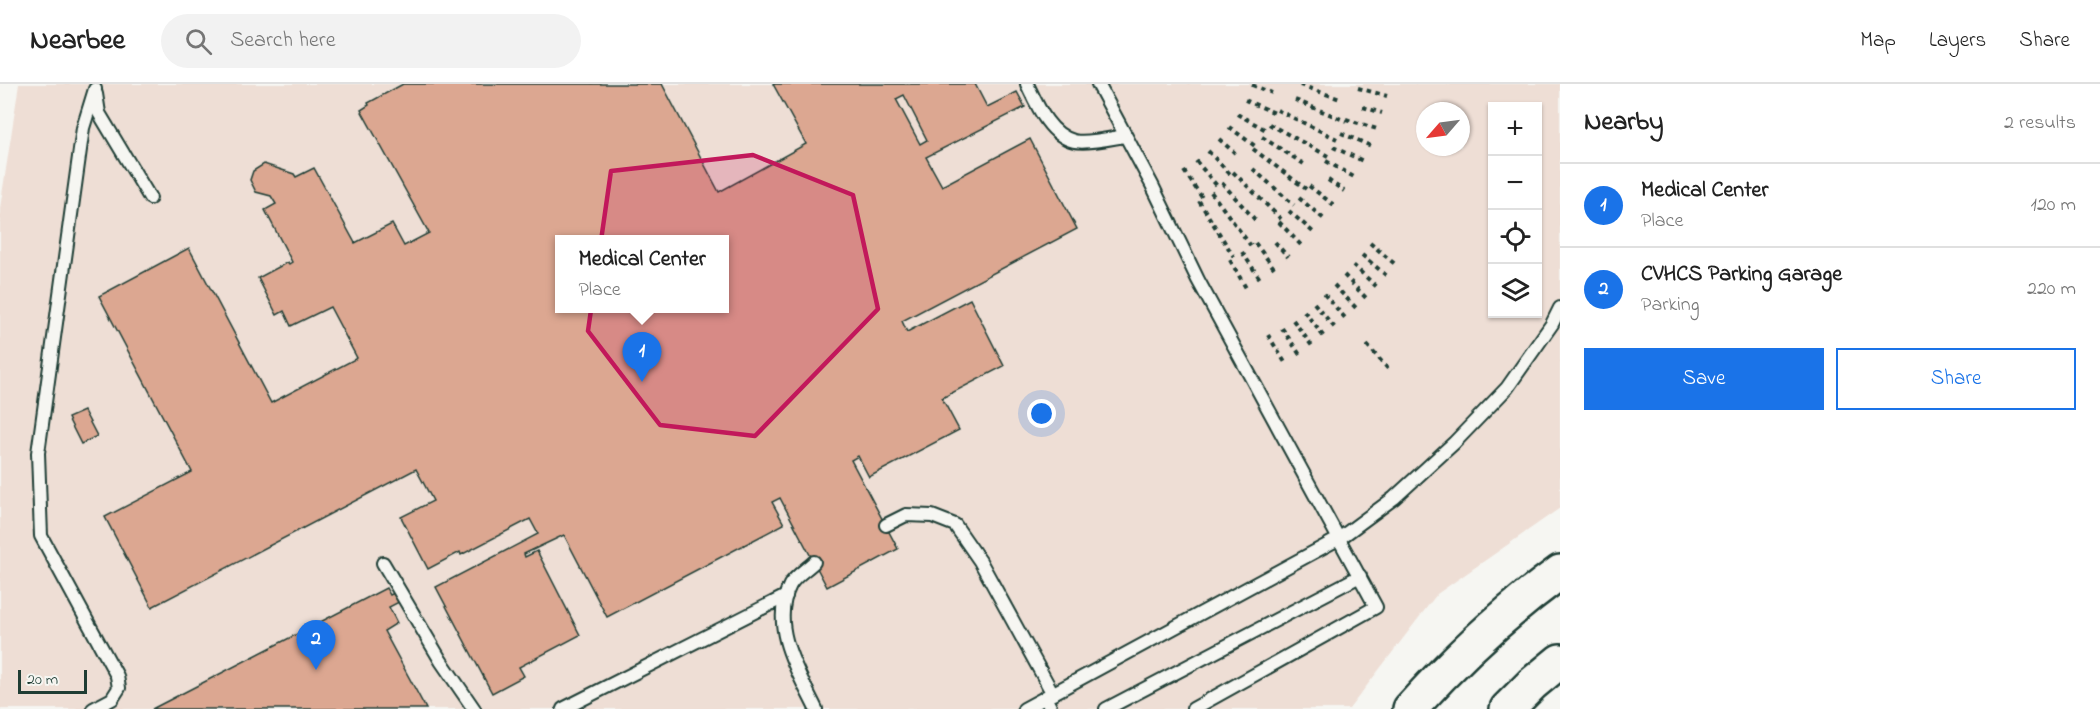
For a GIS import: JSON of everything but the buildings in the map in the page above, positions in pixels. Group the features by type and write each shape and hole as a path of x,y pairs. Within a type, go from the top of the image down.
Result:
{"main road":[{"path":"1410,709 1510,610 1560,572"},
{"path":"1507,709 1560,661"}],"lane":[{"path":"1027,84 1039,108 1058,134 1075,142 1125,135"},
{"path":"1098,84 1198,280 1376,607 1193,709"},
{"path":"95,87 99,113 150,198"},
{"path":"93,709 112,699 119,688 117,676 41,536 38,453 78,159 83,128 95,87"},
{"path":"1024,709 1050,700 1340,538 1394,498 1454,443 1507,388 1552,324 1560,308"},
{"path":"886,525 906,515 932,516 955,525 980,561 1050,700"},
{"path":"382,562 441,661 474,709"},
{"path":"814,562 791,583 782,609 786,644 816,709"},
{"path":"1106,709 1360,576"},
{"path":"563,709 786,596"}],"path":[{"path":"1252,85 1272,93"},
{"path":"1300,86 1340,99"},
{"path":"1358,88 1387,96"},
{"path":"1245,100 1337,139"},
{"path":"1294,100 1377,129"},
{"path":"1363,107 1382,113"},
{"path":"1237,114 1266,130"},
{"path":"1269,124 1354,177"},
{"path":"1229,127 1334,206"},
{"path":"1341,133 1371,146"},
{"path":"1262,137 1307,166"},
{"path":"1219,139 1235,153"},
{"path":"1334,147 1363,161"},
{"path":"1208,151 1280,221 1301,245"},
{"path":"1196,161 1218,187"},
{"path":"1252,169 1294,205"},
{"path":"1184,171 1246,288"},
{"path":"1328,180 1344,191"},
{"path":"1222,183 1258,223"},
{"path":"1211,192 1275,268"},
{"path":"1299,198 1324,219"},
{"path":"1289,211 1313,232"},
{"path":"1275,242 1288,257"},
{"path":"1370,243 1396,265"},
{"path":"1242,252 1260,279"},
{"path":"1362,255 1387,276"},
{"path":"1353,265 1377,288"},
{"path":"1344,275 1367,299"},
{"path":"1334,285 1357,309"},
{"path":"1324,294 1346,319"},
{"path":"1314,303 1335,328"},
{"path":"1304,311 1324,338"},
{"path":"1293,320 1312,346"},
{"path":"1282,328 1300,355"},
{"path":"1268,335 1286,364"},
{"path":"1367,345 1389,370"}],"highlighted area":[{"path":"753,155 853,195 878,309 755,436 660,425 588,331 611,171"}],"shaded area":[{"path":"19,84 1560,84 1560,508 1437,594 1349,709 0,709 0,208"}],"place":[{"name":"Medical Center","path":"642,382"},
{"name":"CVHCS Parking Garage","path":"316,670"}]}
